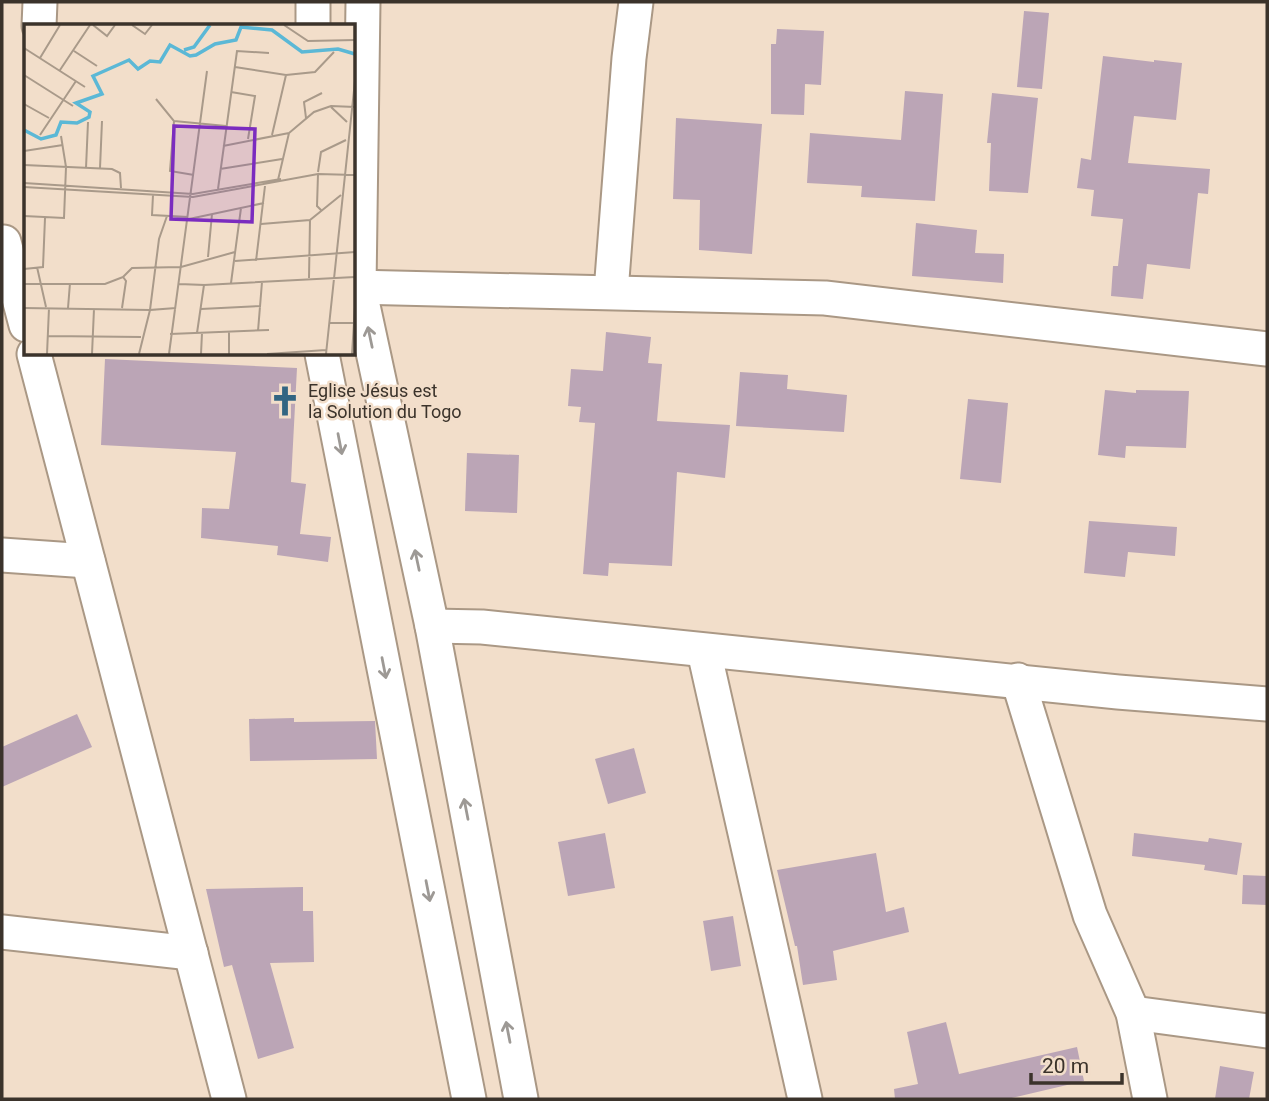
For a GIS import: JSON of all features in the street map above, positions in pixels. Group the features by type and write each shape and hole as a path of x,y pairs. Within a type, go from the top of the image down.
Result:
{"street":[{"path":"39,24 40,2"},
{"path":"313,2 313,24"},
{"path":"363,2 356,287 432,626 521,1099"},
{"path":"611,292 629,58 636,2"},
{"path":"11,240 24,314"},
{"path":"356,287 825,298 1267,349"},
{"path":"34,355 229,1099"},
{"path":"322,355 469,1099"},
{"path":"2,555 88,561"},
{"path":"432,626 482,627 1118,692 1267,704"},
{"path":"704,651 805,1099"},
{"path":"1018,680 1090,915 1133,1013 1150,1099"},
{"path":"2,932 191,953"},
{"path":"1133,1013 1267,1031"}],"building":[{"path":"1024,11 1049,13 1042,89 1017,87"},
{"path":"777,29 824,31 821,85 805,84 804,115 771,114 771,44 776,44"},
{"path":"1103,56 1182,63 1176,120 1134,116 1128,163 1210,169 1208,194 1198,193 1190,269 1147,264 1143,299 1111,296 1113,266 1118,266 1123,219 1091,216 1094,190 1077,188 1081,158 1091,160"},
{"path":"905,91 943,94 935,201 861,197 862,186 807,183 810,133 901,140"},
{"path":"992,93 1038,98 1028,193 989,191 991,143 987,143"},
{"path":"676,118 762,124 752,254 699,250 700,200 673,199"},
{"path":"916,223 977,230 975,253 1004,254 1003,283 912,276"},
{"path":"606,332 651,337 648,363 662,364 657,421 730,425 725,478 677,472 672,566 609,563 608,576 583,574 595,423 579,422 581,407 568,406 571,369 603,371"},
{"path":"105,359 297,368 291,482 306,484 300,534 331,537 328,562 277,555 278,546 201,538 202,508 229,509 236,452 101,445"},
{"path":"740,372 788,375 787,389 847,395 844,432 736,426"},
{"path":"1105,390 1136,393 1136,390 1189,391 1186,448 1126,446 1125,458 1098,455"},
{"path":"968,399 1008,403 1001,483 960,479"},
{"path":"467,453 519,455 517,513 465,511"},
{"path":"1089,521 1177,527 1175,556 1128,552 1125,577 1084,573"},
{"path":"77,714 92,747 2,787 2,747"},
{"path":"294,718 294,722 375,721 377,759 250,761 249,719"},
{"path":"634,748 646,793 608,804 595,759"},
{"path":"605,833 615,888 568,896 558,842"},
{"path":"1134,833 1208,842 1209,838 1242,843 1237,875 1204,870 1205,865 1132,856"},
{"path":"876,853 886,912 904,907 909,932 833,951 837,980 803,985 797,946 777,870"},
{"path":"1243,875 1267,876 1267,905 1242,904"},
{"path":"303,887 303,911 313,911 314,962 270,963 294,1048 258,1059 232,965 224,967 206,889"},
{"path":"733,916 741,966 711,971 703,921"},
{"path":"946,1022 959,1074 1077,1047 1084,1081 1007,1099 895,1099 894,1089 918,1084 907,1032"},
{"path":"1220,1066 1254,1072 1249,1099 1215,1099"}],"place":[{"name":"Eglise Jésus est la Solution du Togo","path":"285,401"}]}
